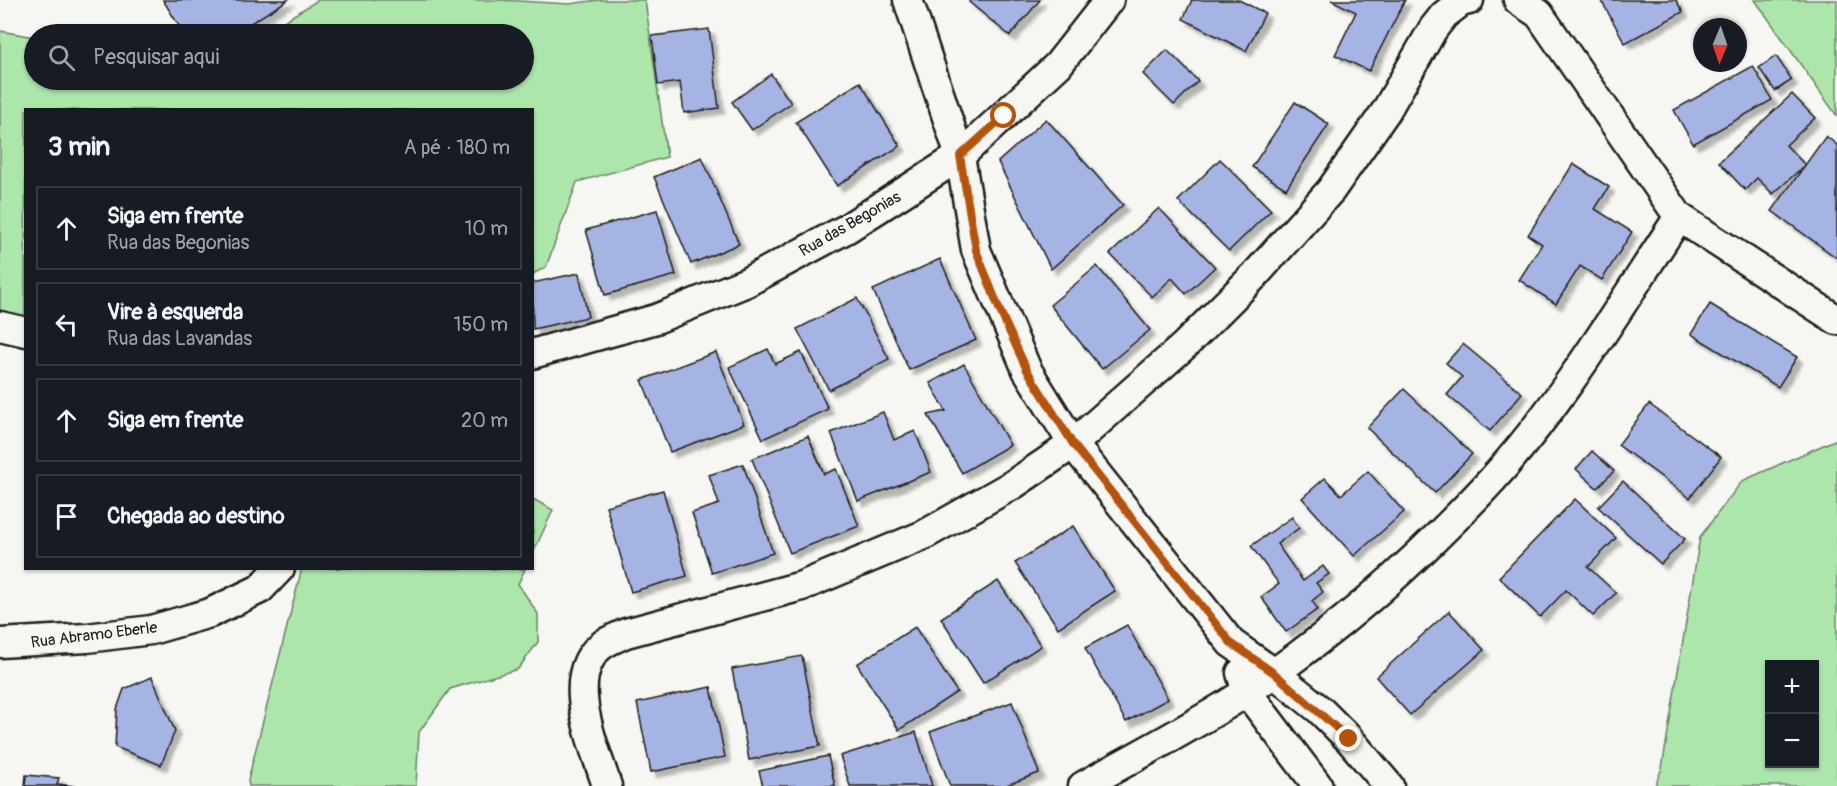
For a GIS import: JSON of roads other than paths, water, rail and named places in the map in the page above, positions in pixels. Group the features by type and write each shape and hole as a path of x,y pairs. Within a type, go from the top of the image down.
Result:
{"street":[{"path":"908,0 960,156 976,250 1027,370 1073,444 1231,643 1274,673 1349,739 1389,786"},
{"name":"Rua das Begonias","path":"534,353 656,319 747,282 846,229 960,156 1058,65 1108,0"},
{"path":"607,786 583,703 582,678 591,658 604,644 626,633 802,586 924,535 1014,483 1073,444 1185,345 1263,266 1331,190 1386,111 1432,29 1452,8 1469,0"},
{"path":"1518,0 1539,14 1680,217 1837,320"},
{"path":"1083,786 1247,692 1332,630 1399,574 1493,478 1556,400 1680,217"},
{"path":"0,326 24,332"},
{"name":"Rua Abramo Eberle","path":"0,643 87,638 151,630 210,613 260,589 278,570"},
{"path":"1231,643 1247,692 1318,786"}]}
